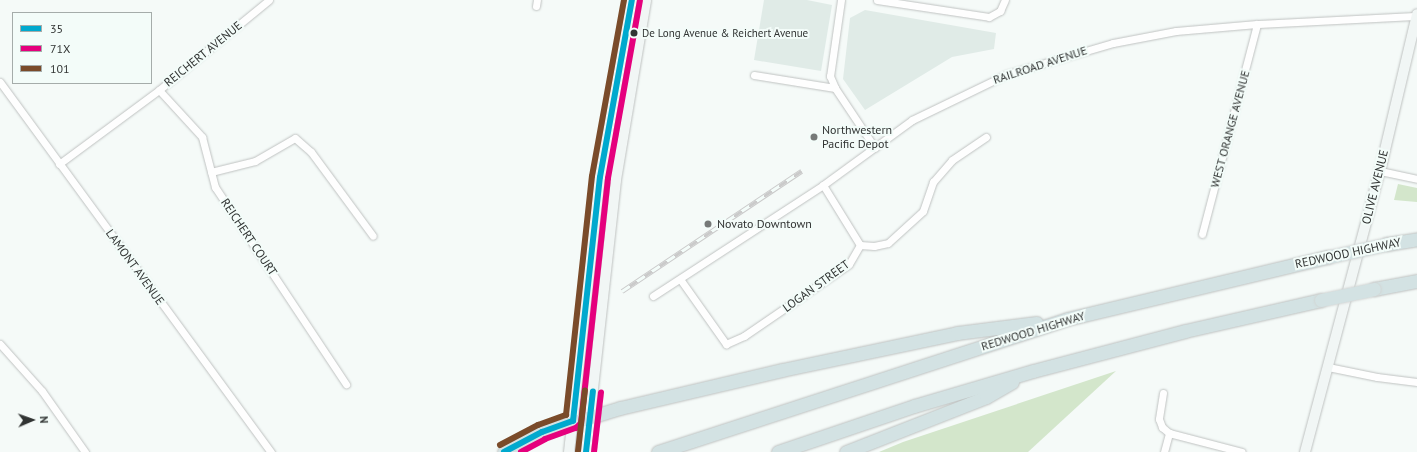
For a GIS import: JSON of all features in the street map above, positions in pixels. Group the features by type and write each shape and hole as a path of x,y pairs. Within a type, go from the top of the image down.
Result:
{"highway":[{"name":"REDWOOD HIGHWAY","path":"658,452 1067,319 1328,257 1417,239"},
{"path":"778,452 1033,371 1184,331 1321,300 1417,281"},
{"path":"504,452 542,432 573,421 782,370 957,333 1067,319"},
{"path":"846,452 986,397 1033,371"}],"main road":[{"path":"569,452 587,278 608,128 632,0"},
{"path":"586,451 616,180 646,0"},
{"name":"OLIVE AVENUE","path":"1305,452 1380,171 1417,15"},
{"path":"608,128 613,147 608,175 616,180"}],"street":[{"name":"REICHERT AVENUE","path":"58,164 159,90 269,0"},
{"path":"841,0 830,76 835,88 875,148"},
{"path":"877,0 925,3 985,17 998,13 1005,0"},
{"name":"RAILROAD AVENUE","path":"653,296 822,186 912,120 962,94 1007,74 1048,60 1118,42 1176,31 1257,24 1417,15"},
{"name":"WEST ORANGE AVENUE","path":"1202,234 1257,24"},
{"path":"754,75 835,88"},
{"name":"LAMONT AVENUE","path":"0,82 58,164 271,452"},
{"name":"REICHERT COURT","path":"159,90 202,137 215,187 346,384"},
{"path":"822,186 860,245 874,246 888,243 923,211 928,204 933,182 952,160 986,137"},
{"path":"211,172 255,161 295,138 311,152 373,236"},
{"path":"1380,171 1417,180"},
{"name":"LOGAN STREET","path":"680,279 726,344 744,336 849,264 860,245"},
{"path":"0,344 42,391 85,452"},
{"path":"1328,367 1377,377 1417,382"},
{"path":"1163,393 1159,418 1162,427 1169,433 1242,452"},
{"path":"1164,452 1169,433"}],"shaded area":[{"path":"764,0 807,0 832,5 821,71 754,60"},
{"path":"865,10 996,33 994,49 952,57 865,110 843,79 850,18"}],"green space":[{"path":"1398,184 1417,188 1417,202 1394,200"},
{"path":"1116,371 1028,452 879,452 903,442"}],"railway":[{"path":"622,291 801,171"}],"transit line":[{"name":"101","path":"500,445 538,425 566,415 592,176 624,0"},
{"name":"35","path":"504,452 542,432 573,421 600,177 632,0"},
{"name":"71X","path":"521,452 545,439 576,428 581,423 608,178 640,1"},
{"name":"101","path":"578,451 585,390"},
{"name":"35","path":"586,452 593,391"},
{"name":"71X","path":"594,452 601,392"}],"place":[{"name":"De Long Avenue & Reichert Avenue","path":"634,33"},
{"name":"Northwestern Pacific Depot","path":"814,137"},
{"name":"Novato Downtown","path":"708,224"}]}
